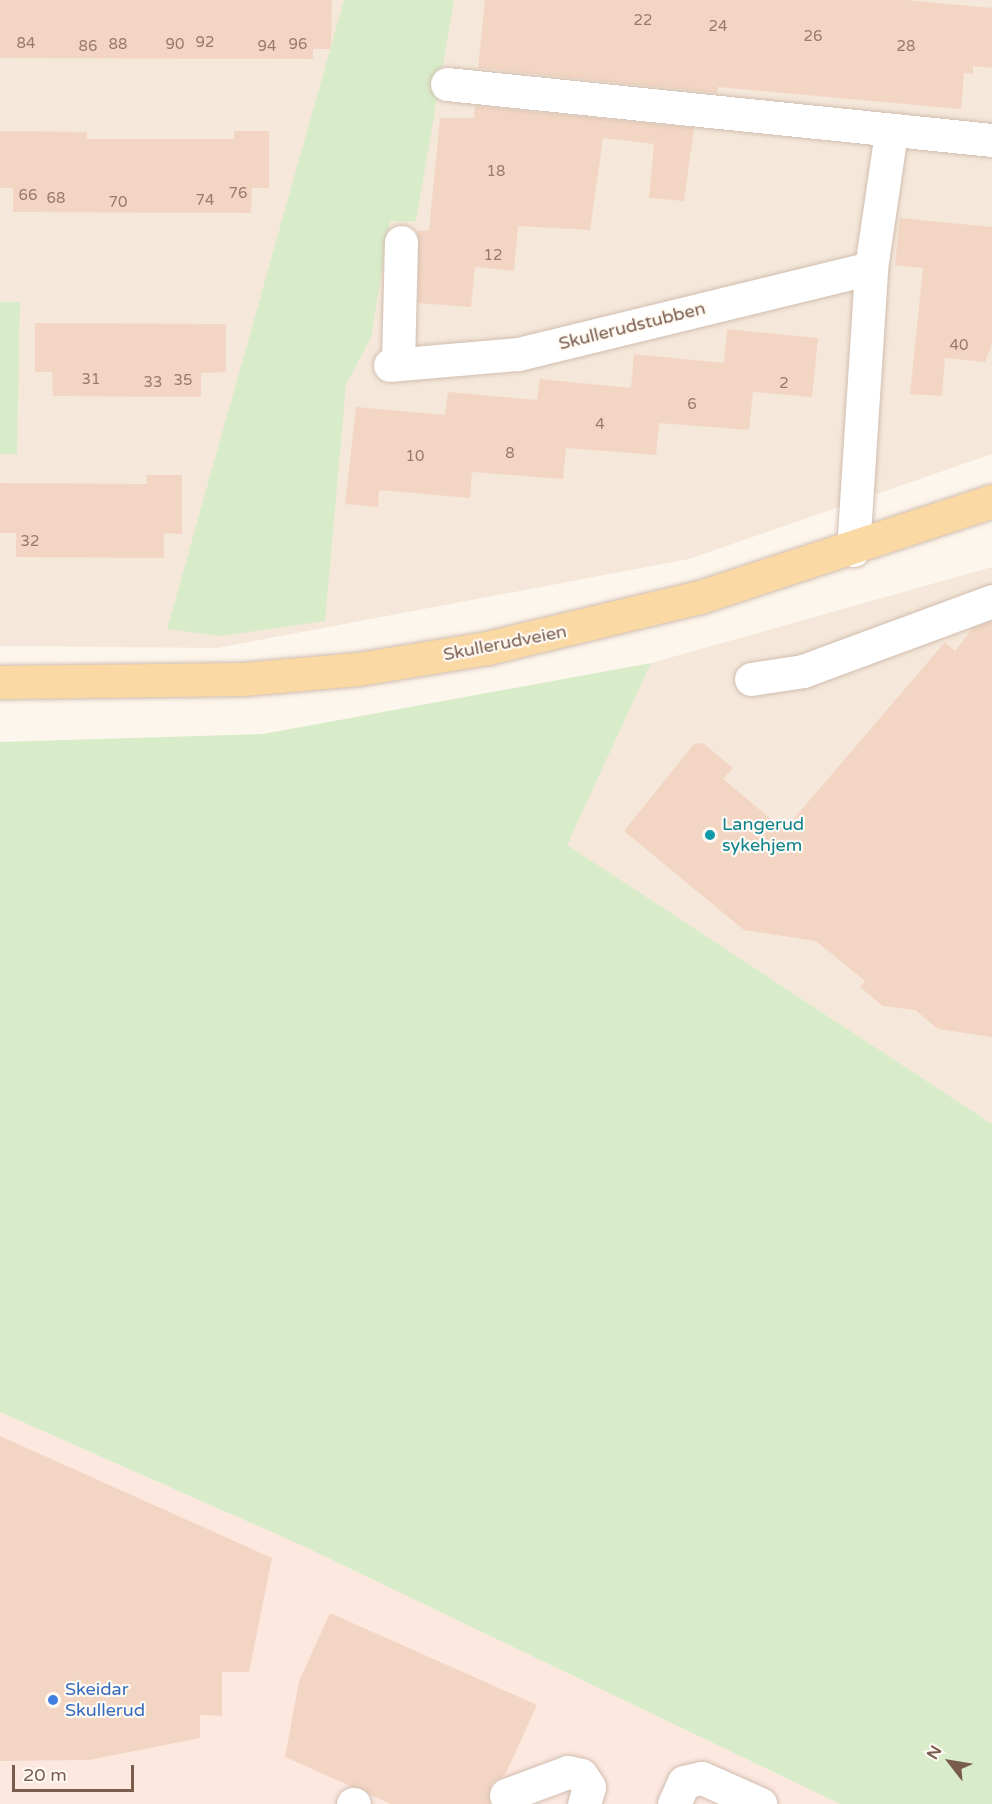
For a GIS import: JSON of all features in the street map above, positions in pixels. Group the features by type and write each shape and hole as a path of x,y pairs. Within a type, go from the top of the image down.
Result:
{"main road":[{"name":"Skullerudveien","path":"0,682 243,679 380,666 624,618 852,550 992,501"}],"lane":[{"path":"447,84 891,133 992,140"},
{"path":"852,550 871,268 891,133"},
{"name":"Skullerudstubben","path":"401,242 394,364 518,354 871,268"},
{"path":"751,679 803,671 992,601"},
{"path":"506,1795 568,1772 581,1775 589,1787 584,1804"},
{"path":"679,1793 702,1778 760,1804"}],"shaded area":[{"path":"0,0 992,0 992,454 689,559 217,648 0,646"},
{"path":"992,567 992,1124 566,845 651,663"},
{"path":"0,1412 303,1546 840,1804 0,1804"}],"green space":[{"path":"344,0 454,0 416,221 390,221 371,337 346,385 325,621 221,636 167,629"},
{"path":"0,302 20,302 17,454 0,454"},
{"path":"651,663 567,845 992,1124 992,1804 840,1804 303,1546 0,1412 0,742 263,734"}],"building":[{"path":"0,0 332,0 331,49 313,49 313,59 0,58"},
{"path":"485,0 906,0 992,8 992,68 973,66 973,74 964,73 961,109 718,87 717,93 478,68"},
{"path":"475,106 694,128 684,201 649,198 654,144 603,138 590,230 518,226 514,271 475,267 471,307 418,303 418,231 429,230 440,118 474,118"},
{"path":"0,131 87,132 86,139 234,139 234,131 269,131 269,188 252,188 251,213 13,212 13,188 0,188"},
{"path":"900,218 992,227 992,343 985,362 945,358 942,396 910,394 923,268 895,265"},
{"path":"35,323 226,324 226,372 201,373 201,397 53,396 52,372 35,372"},
{"path":"727,329 818,338 812,397 753,392 749,430 659,423 656,455 566,448 563,479 472,472 470,498 379,490 378,507 345,504 356,407 445,415 448,392 537,400 540,379 631,388 634,354 724,363"},
{"path":"146,475 182,475 182,534 164,533 164,558 16,557 16,533 0,533 0,483 147,484"},
{"name":"Langerud sykehjem","path":"992,621 992,1037 938,1029 915,1010 883,1006 860,987 865,981 816,941 744,930 624,831 694,744 703,743 733,768 723,779 784,830 945,642 955,651 973,628"},
{"path":"0,1436 272,1558 249,1672 222,1672 222,1716 200,1715 200,1738 89,1760 0,1761"},
{"path":"330,1613 537,1705 505,1775 491,1784 490,1804 391,1804 285,1757 299,1681"}],"place":[{"name":"Langerud sykehjem","path":"710,835"},
{"name":"Skeidar Skullerud","path":"53,1700"}]}
